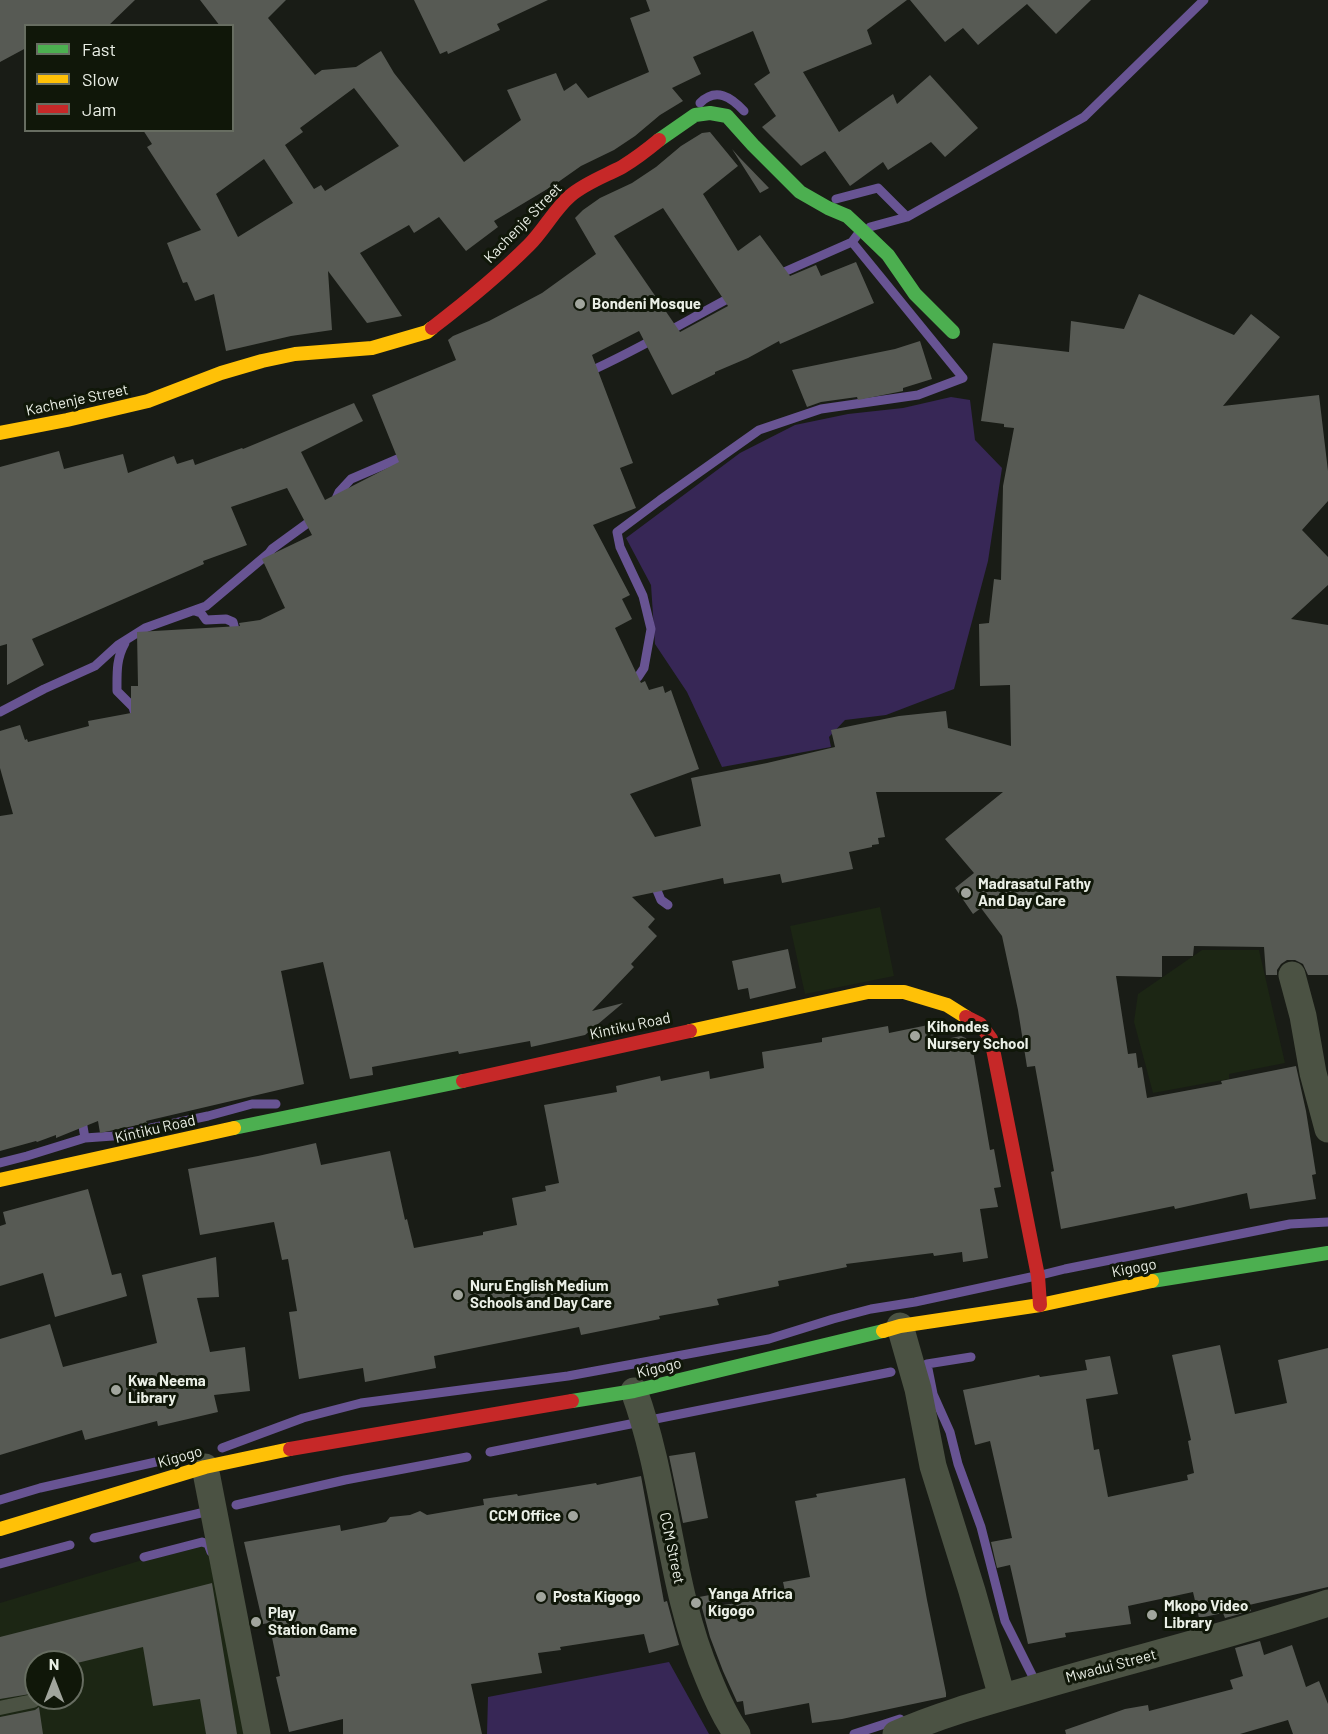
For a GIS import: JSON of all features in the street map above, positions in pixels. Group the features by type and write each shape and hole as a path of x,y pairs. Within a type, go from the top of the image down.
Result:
{"street":[{"name":"Kachenje Street","path":"0,433 148,401 221,373 262,361 295,354 372,348 427,332 465,303 531,243 571,195 623,166 695,115 710,113 728,116 800,192 847,216 888,255 915,294 953,332"},
{"path":"1292,975 1304,1016 1313,1073 1328,1129"},
{"name":"Kintiku Road","path":"0,1180 868,992 904,992 947,1005 980,1024 991,1039 1038,1276 1040,1305"},
{"name":"Kigogo","path":"0,1529 205,1467 310,1445 634,1391 900,1326 1040,1305 1153,1281 1328,1253"},
{"path":"900,1326 918,1389 933,1466 1002,1697"},
{"name":"CCM Street","path":"634,1391 645,1421 683,1604 692,1636 714,1693 737,1734"},
{"path":"205,1467 257,1734"},
{"name":"Mwadui Street","path":"896,1734 927,1721 1002,1697 1078,1674 1172,1650 1328,1603"}],"lane":[{"path":"0,1708 24,1703"}],"shaded area":[{"path":"951,397 970,400 975,440 1002,468 988,561 954,689 886,715 845,720 829,737 831,747 722,767 687,692 655,644 651,585 626,538 740,453 795,425 848,414 903,408"},
{"path":"880,907 894,976 805,994 790,926"},
{"path":"1202,950 1259,950 1285,1063 1229,1074 1229,1079 1153,1093 1134,1022 1138,994"},
{"path":"205,1541 227,1636 244,1734 0,1734 0,1603"},
{"path":"669,1662 709,1734 487,1734 488,1697"}],"building":[{"path":"0,0 135,0 110,24 24,24 24,49 0,62"},
{"path":"200,0 286,0 268,18 315,75 322,70 356,67 381,51 394,73 464,162 521,120 507,90 556,73 564,91 576,83 588,98 649,72 630,18 650,11 646,0 907,0 867,30 872,44 803,72 839,132 893,94 897,104 930,75 978,128 945,157 931,142 888,170 883,162 850,186 825,151 801,166 762,127 776,116 754,84 770,73 753,31 693,57 701,74 672,88 683,101 660,115 614,150 581,166 494,221 498,227 466,251 439,217 414,233 409,225 360,253 402,316 367,323 328,271 332,330 291,336 226,351 214,294 195,301 187,282 183,283 167,243 201,230 147,147 152,144 144,132 234,132 234,24 218,24","holes":["354,88 399,146 325,191 321,185 314,189 285,145 303,132 300,128","264,159 293,203 238,237 216,194"]},
{"path":"414,0 548,0 497,24 500,30 448,54 447,51 440,54"},
{"path":"910,0 1091,0 1056,34 1027,4 978,45 963,28 945,42"},
{"path":"710,132 738,166 703,194 738,251 760,235 790,276 816,265 821,276 856,262 874,303 780,344 779,341 672,395 639,331 592,355 633,463 620,468 636,508 593,525 630,595 622,599 632,619 615,628 641,683 645,681 649,690 663,686 665,693 671,690 699,769 630,794 655,837 701,826 691,778 835,747 831,730 899,716 946,711 948,728 1011,746 1010,685 980,686 979,624 989,623 994,579 1001,580 1003,486 1014,428 1004,427 1004,424 981,421 993,343 1069,352 1071,321 1124,329 1139,294 1234,335 1251,314 1280,337 1223,406 1319,395 1328,471 1328,501 1302,530 1328,557 1328,585 1291,619 1328,625 1328,975 1308,975 1303,964 1295,960 1287,960 1277,970 1277,975 1266,975 1264,947 1194,946 1193,956 1162,956 1162,977 1116,976 1128,1054 1136,1053 1138,1068 1142,1067 1147,1098 1222,1084 1221,1081 1296,1066 1316,1174 1312,1175 1316,1199 1250,1209 1247,1193 1175,1209 1174,1206 1061,1229 1051,1172 1054,1171 1035,1066 1027,1067 1018,1010 1002,936 981,908 973,914 955,888 974,873 945,839 1003,792 876,792 885,837 878,838 879,844 872,845 872,847 849,852 853,869 782,883 780,874 724,884 723,878 632,897 655,919 648,927 657,936 631,964 634,967 592,1011 623,1003 585,1035 531,1047 530,1041 459,1054 458,1051 372,1067 373,1075 350,1079 323,962 281,971 304,1084 100,1133 98,1121 56,1138 56,1135 0,1151 0,816 13,814 0,768 0,731 20,725 25,740 27,739 28,742 89,726 88,721 131,713 131,686 138,686 137,632 240,626 239,623 260,620 285,608 262,559 312,535 287,488 231,507 247,545 203,561 204,564 32,639 44,665 7,685 7,644 0,646 0,467 59,451 64,469 123,454 128,473 174,456 177,464 193,459 195,465 243,449 354,403 363,421 301,452 325,500 399,462 372,395 456,360 448,340 453,336 489,321 542,293 596,254 575,218 600,198 632,183 702,133","holes":["663,208 728,306 680,332 614,236"]},
{"path":"732,149 740,158 769,188 760,193"},
{"path":"920,341 932,379 903,388 903,391 858,400 857,397 821,402 807,407 792,370 895,349"},
{"path":"788,949 796,988 750,999 748,988 738,990 732,961"},
{"path":"933,1024 936,1041 961,1036 968,1039 972,1045 990,1150 994,1149 1001,1187 994,1188 998,1207 980,1209 988,1258 963,1262 962,1252 934,1256 933,1253 846,1264 847,1267 778,1281 779,1286 717,1299 719,1305 659,1316 660,1319 581,1335 579,1327 434,1356 436,1368 365,1382 363,1368 299,1379 289,1312 297,1311 288,1259 282,1260 274,1222 200,1235 188,1169 316,1143 321,1165 390,1151 405,1220 407,1219 414,1248 483,1235 483,1232 517,1225 512,1198 546,1191 545,1186 559,1183 544,1105 617,1092 616,1086 660,1076 661,1081 709,1071 710,1079 764,1068 762,1052 822,1042 822,1038 888,1026 889,1033"},
{"path":"88,1189 112,1275 121,1273 127,1296 55,1317 43,1273 0,1286 0,1226 6,1224 3,1212"},
{"path":"216,1257 219,1297 197,1298 210,1352 245,1347 250,1391 214,1395 218,1412 158,1426 157,1421 85,1440 82,1430 0,1455 0,1339 50,1324 63,1367 157,1343 142,1275"},
{"path":"1220,1345 1235,1414 1287,1403 1278,1360 1328,1348 1328,1587 1249,1605 1251,1611 1225,1618 1223,1613 1199,1618 1193,1592 1128,1606 1131,1624 1065,1633 1066,1637 1028,1644 1010,1565 997,1568 991,1542 1012,1538 990,1441 975,1445 963,1390 1039,1375 1040,1377 1087,1370 1085,1360 1110,1356 1118,1394 1086,1399 1094,1450 1099,1449 1108,1497 1188,1480 1187,1475 1194,1473 1188,1441 1191,1440 1172,1355"},
{"path":"695,1452 708,1518 683,1523 669,1456"},
{"path":"641,1476 664,1602 667,1601 679,1645 649,1653 644,1634 560,1647 561,1650 538,1653 542,1673 471,1684 482,1734 343,1734 343,1719 289,1732 276,1677 280,1676 269,1623 263,1624 244,1542 340,1525 341,1531 386,1522 390,1517 410,1515 420,1511 427,1515 484,1505 483,1499 517,1494 518,1496 596,1483 597,1485"},
{"path":"905,1478 946,1697 812,1723 809,1703 745,1715 743,1701 737,1702 723,1671 710,1637 699,1597 715,1594 716,1606 786,1596 783,1582 810,1577 795,1501 817,1497 816,1494"},
{"path":"212,1583 237,1734 206,1734 200,1699 153,1706 143,1647 84,1661 84,1650 24,1650 24,1695 0,1699 0,1637"},
{"path":"1260,1641 1264,1655 1292,1645 1306,1687 1319,1681 1328,1704 1328,1734 1293,1734 1288,1720 1240,1734 1066,1734 1065,1730 1125,1709 1148,1705 1149,1711 1233,1689 1230,1680 1243,1676 1235,1648"},
{"path":"39,1710 43,1734 0,1734 0,1717"}],"waterway":[{"path":"870,227 907,217 1084,117 1204,0"},
{"path":"700,103 706,98 718,95 729,98 744,111"},
{"path":"836,199 878,188 907,217"},
{"path":"775,276 852,242 858,234"},
{"path":"629,682 638,677 644,668 651,629 643,596 620,547 617,532 759,430 821,409 918,395 963,378 852,242"},
{"path":"586,373 642,346 733,296"},
{"path":"334,503 339,492 351,479 407,455"},
{"path":"0,712 95,666 118,645 145,628 206,606 272,549 316,517"},
{"path":"195,611 201,613 206,620 226,619 233,622 237,637"},
{"path":"125,643 119,660 117,691 133,707 135,714"},
{"path":"653,881 661,900 668,905"},
{"path":"85,1138 113,1136 208,1116 252,1104 276,1104"},
{"path":"0,1163 85,1138 81,1115"},
{"path":"1045,1274 1290,1224 1328,1222"},
{"path":"222,1448 303,1418 361,1403 568,1376 769,1339 871,1309 1031,1277"},
{"path":"971,1357 927,1364 933,1394 950,1432 958,1464 981,1527 1005,1621 1033,1677"},
{"path":"490,1452 891,1372"},
{"path":"0,1500 40,1488 196,1453"},
{"path":"236,1505 345,1480 467,1457"},
{"path":"94,1538 205,1512"},
{"path":"144,1557 202,1542 208,1544 211,1552"},
{"path":"0,1564 70,1545"},
{"path":"854,1734 900,1719"}],"traffic: fast":[{"path":"659,140 695,115 710,113 727,116 800,192 847,216 862,230 888,255 915,294 953,332"},
{"path":"234,1128 463,1081"},
{"path":"1152,1281 1328,1253"},
{"path":"572,1401 634,1391 883,1331"}],"traffic: slow":[{"path":"0,433 148,401 221,373 262,361 295,354 372,348 427,332 432,328"},
{"path":"690,1031 868,992 904,992 947,1005 966,1017"},
{"path":"0,1180 234,1128"},
{"path":"883,1331 900,1326 1040,1305 1152,1281"},
{"path":"0,1529 205,1467 290,1449"}],"traffic: jam":[{"path":"432,328 518,256 559,207 576,191 622,167 659,140"},
{"path":"966,1017 980,1024 991,1039 1038,1276 1040,1305"},
{"path":"463,1081 690,1031"},
{"path":"290,1449 572,1401"}],"place":[{"name":"Bondeni Mosque","path":"580,304"},
{"name":"Madrasatul Fathy And Day Care","path":"966,893"},
{"name":"Kihondes Nursery School","path":"915,1036"},
{"name":"Nuru English Medium Schools and Day Care","path":"458,1295"},
{"name":"Kwa Neema Library","path":"116,1390"},
{"name":"CCM Office","path":"573,1516"},
{"name":"Posta Kigogo","path":"541,1597"},
{"name":"Yanga Africa Kigogo","path":"696,1603"},
{"name":"Mkopo Video Library","path":"1152,1615"},
{"name":"Play Station Game","path":"256,1622"}]}
